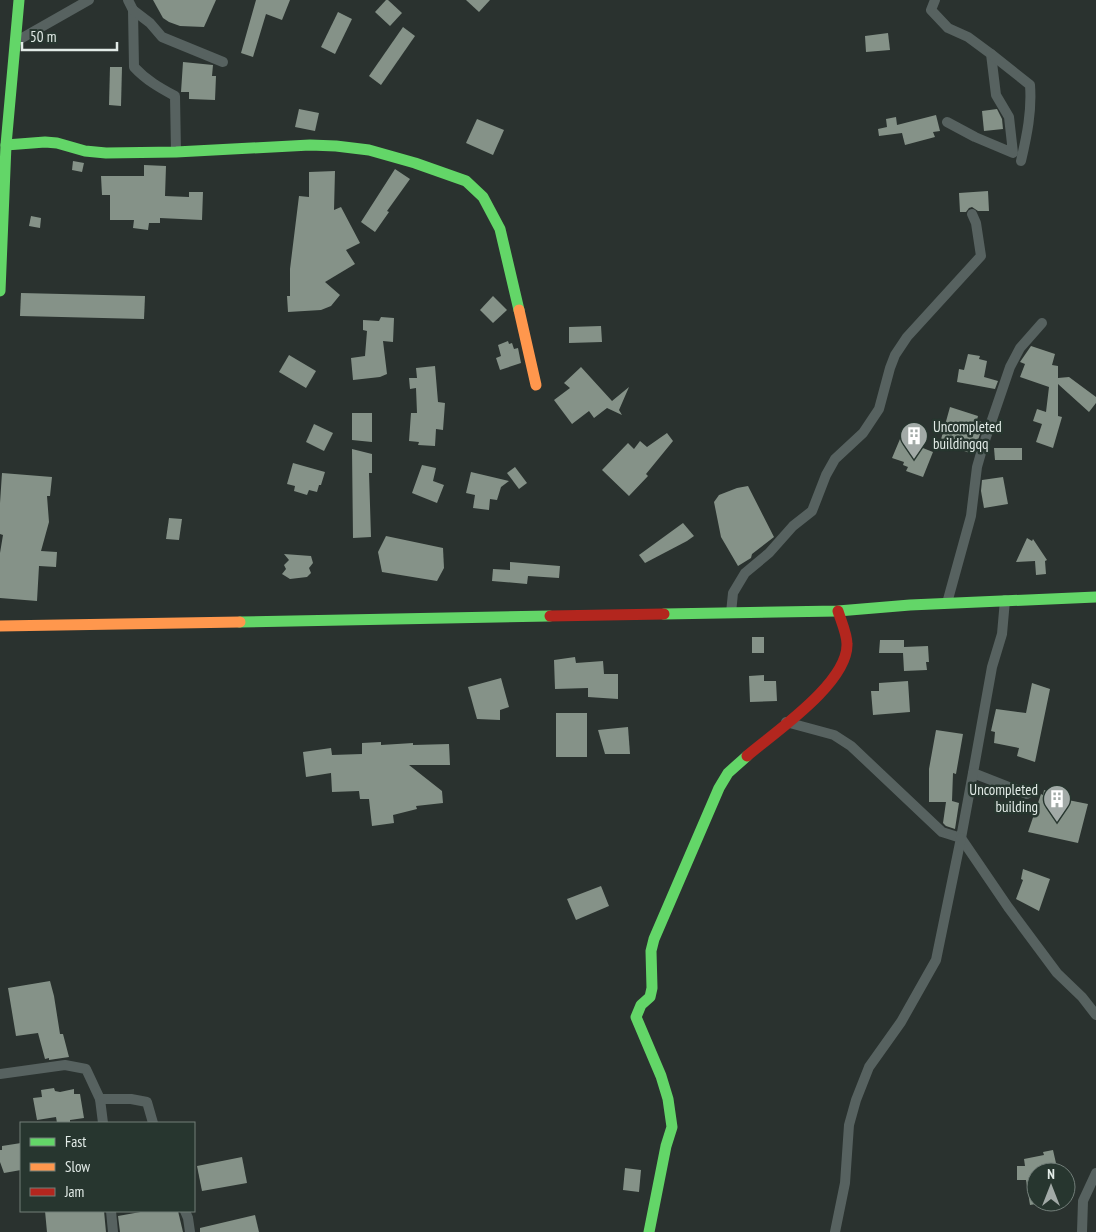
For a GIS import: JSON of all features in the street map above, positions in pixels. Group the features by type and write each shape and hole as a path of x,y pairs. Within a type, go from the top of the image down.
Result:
{"street":[{"path":"0,291 4,151 19,0"},
{"path":"15,42 89,0"},
{"path":"935,0 931,10 948,28 968,37 1030,85 1031,102 1028,132 1022,160"},
{"path":"130,5 162,37 223,62"},
{"path":"130,5 134,67 142,76 176,96 176,152"},
{"path":"947,122 974,137 1013,153 1009,117 996,95 991,54"},
{"path":"4,151 45,142 57,143 85,151 106,153 176,152 310,145 336,146 369,150 415,163 466,181 483,197 500,228 536,385"},
{"path":"731,612 733,593 745,573 769,553 792,526 812,511 826,475 835,459 863,433 879,409 895,355 907,337 981,256 976,224 972,214"},
{"path":"947,603 971,516 977,467 983,446 1010,367 1020,348 1042,323"},
{"path":"0,626 838,611 947,603 1096,597"},
{"path":"835,1232 845,1184 849,1125 856,1100 869,1067 901,1022 936,960 961,838 992,667 1002,634 1005,600"},
{"path":"649,1232 666,1146 672,1127 668,1099 661,1076 636,1017 642,1005 650,997 654,939 719,788 728,773 821,694 841,667 846,654 847,643 838,611"},
{"path":"786,722 834,735 851,746 942,832 961,838 1008,907 1057,973 1082,997 1096,1015"},
{"path":"973,773 1027,794"},
{"path":"0,1074 65,1065 86,1069 100,1099 103,1122"},
{"path":"100,1099 132,1099 147,1102 153,1122"},
{"path":"1082,1232 1083,1201 1096,1173"},
{"path":"111,1212 113,1232"},
{"path":"185,1212 190,1232"}],"building":[{"path":"153,0 216,0 204,27 180,26 169,22 163,18"},
{"path":"256,0 290,0 282,20 266,14 253,57 241,53"},
{"path":"386,0 402,13 390,26 375,12"},
{"path":"466,0 490,0 479,12"},
{"path":"338,12 352,19 335,54 321,47"},
{"path":"403,27 415,36 381,85 369,76"},
{"path":"888,33 890,50 866,52 865,36"},
{"path":"183,62 213,65 212,76 216,76 215,100 189,99 189,92 181,92"},
{"path":"110,67 122,67 121,106 109,105"},
{"path":"299,109 319,113 315,131 295,127"},
{"path":"997,109 1002,119 1003,129 984,131 982,111"},
{"path":"936,115 940,131 933,132 935,137 905,145 902,133 879,136 878,129 887,127 886,119 896,117 897,125"},
{"path":"477,119 504,130 493,155 466,143"},
{"path":"73,161 84,163 82,172 72,170"},
{"path":"144,165 166,166 165,196 189,197 189,192 203,192 202,220 160,218 160,223 149,223 148,230 133,228 134,220 110,220 110,195 102,195 101,176 144,176"},
{"path":"395,169 410,179 387,211 389,212 375,232 361,222"},
{"path":"335,171 334,210 341,207 360,243 346,250 355,264 325,282 340,295 331,306 321,310 288,312 287,296 290,296 290,269 299,196 309,197 309,172"},
{"path":"988,191 989,211 978,211 972,207 966,212 960,212 959,193"},
{"path":"31,216 41,218 40,228 29,226"},
{"path":"21,293 145,296 144,319 20,316"},
{"path":"493,296 507,310 493,323 480,310"},
{"path":"381,317 394,318 393,342 383,341 387,374 380,377 353,380 351,358 365,356 367,331 363,330 363,320 379,321"},
{"path":"601,326 602,342 569,343 569,327"},
{"path":"508,341 509,344 512,343 514,349 518,348 521,363 500,370 496,358 501,356 498,345"},
{"path":"1031,346 1055,354 1052,365 1058,366 1058,378 1069,377 1096,397 1096,403 1089,412 1058,384 1058,416 1062,417 1053,448 1036,442 1042,424 1033,421 1037,409 1046,412 1049,387 1020,377 1025,364 1020,362"},
{"path":"968,354 980,356 979,359 987,361 984,377 998,381 995,389 957,382 959,369 964,370"},
{"path":"289,355 316,371 306,388 279,372"},
{"path":"435,366 438,402 445,403 443,430 436,429 435,446 418,445 419,442 409,441 411,413 417,413 416,388 410,389 409,378 417,378 416,368"},
{"path":"581,367 612,401 629,387 619,410 622,415 607,408 594,418 589,411 572,424 554,400 570,388 564,383"},
{"path":"950,407 978,416 977,420 984,423 973,454 940,443"},
{"path":"352,413 372,413 372,442 352,440"},
{"path":"314,424 333,433 324,451 306,442"},
{"path":"667,433 673,441 646,474 648,476 629,496 602,470 628,443 634,449 640,441 647,447"},
{"name":"Uncompleted buildingqq","path":"900,439 933,452 923,477 906,471 908,467 903,465 904,462 892,458"},
{"path":"994,448 1022,448 1022,460 995,460"},
{"path":"352,449 372,454 372,473 369,473 371,537 353,538"},
{"path":"293,463 325,472 317,492 309,490 307,495 294,491 295,486 287,484"},
{"path":"422,465 436,468 433,481 444,485 437,503 412,493"},
{"path":"515,467 527,483 519,489 507,473"},
{"path":"471,472 509,481 501,487 497,500 490,499 489,510 473,508 475,495 466,493"},
{"path":"2,473 52,477 50,496 47,496 49,522 41,551 57,552 56,567 39,566 37,601 0,598 0,553 3,535 0,534"},
{"path":"1003,477 1008,504 984,508 981,491 982,480"},
{"path":"748,486 774,537 752,554 751,558 738,566 721,537 714,502 719,495"},
{"path":"169,518 182,519 179,540 166,539"},
{"path":"683,523 694,536 645,563 639,555"},
{"path":"386,536 443,548 444,568 437,581 382,572 378,552"},
{"path":"1027,538 1032,541 1033,539 1047,560 1045,561 1046,574 1036,575 1035,561 1016,562"},
{"path":"284,554 311,556 313,563 309,568 311,573 307,577 290,579 282,574 286,569 284,565 289,560"},
{"path":"510,562 560,566 559,578 528,576 527,584 492,581 493,569 510,570"},
{"path":"752,637 764,637 764,653 752,653"},
{"path":"880,640 904,640 904,647 928,646 929,662 926,662 927,670 904,671 903,653 879,653"},
{"path":"575,657 576,663 603,661 604,674 618,674 618,699 588,697 588,688 555,689 554,660"},
{"path":"764,675 764,681 776,681 777,701 750,702 749,676"},
{"path":"501,678 509,707 500,710 500,720 477,719 468,687"},
{"path":"908,681 910,712 873,715 871,691 879,691 879,683"},
{"path":"1032,683 1050,689 1035,762 1017,756 1019,748 994,743 995,732 991,731 996,709 1026,713"},
{"path":"556,713 587,713 587,757 556,757"},
{"path":"628,727 630,754 605,754 598,730"},
{"path":"936,730 963,734 956,774 953,773 952,801 959,803 955,829 943,823 946,802 929,802 929,769"},
{"path":"381,742 381,745 413,743 413,745 449,744 450,765 409,765 442,791 443,803 416,806 417,809 393,815 394,823 372,826 369,799 360,799 359,791 332,792 331,773 306,777 303,752 331,748 332,755 362,754 362,743"},
{"name":"Uncompleted building","path":"1044,790 1064,796 1063,799 1088,804 1078,843 1028,832"},
{"path":"1023,869 1050,879 1039,911 1016,899 1023,880 1021,879"},
{"path":"601,886 609,906 576,920 567,899"},
{"path":"50,981 60,1034 63,1034 69,1057 49,1060 49,1058 45,1059 38,1033 16,1036 8,988"},
{"path":"54,1088 55,1091 60,1092 74,1089 74,1094 80,1094 84,1118 70,1120 70,1122 57,1122 56,1117 37,1120 33,1098 42,1097 41,1090"},
{"path":"20,1143 20,1170 4,1173 0,1162 2,1146"},
{"path":"1053,1150 1056,1162 1026,1162 1026,1180 1017,1180 1017,1166 1025,1166 1024,1159 1044,1155 1043,1152"},
{"path":"242,1157 247,1183 202,1191 197,1166"},
{"path":"625,1168 641,1170 639,1192 623,1190"},
{"path":"45,1212 104,1212 106,1232 47,1232"},
{"path":"140,1212 178,1212 183,1232 120,1232 118,1216"},
{"path":"255,1215 259,1232 200,1232 200,1228"}],"traffic: fast":[{"path":"0,291 6,145 19,0"},
{"path":"6,145 45,142 57,143 85,151 106,153 176,152 310,145 336,146 369,150 415,163 466,181 483,197 500,229 519,310"},
{"path":"664,614 838,611 910,605 1096,597"},
{"path":"240,622 550,616"},
{"path":"649,1232 666,1146 672,1127 668,1099 661,1076 636,1017 641,1005 650,997 652,988 651,951 654,939 719,788 728,773 747,756"}],"traffic: slow":[{"path":"519,310 536,385"},
{"path":"0,626 240,622"}],"traffic: jam":[{"path":"747,756 808,706 836,675 844,659 847,644 838,611"},
{"path":"550,616 664,614"}],"place":[{"name":"Uncompleted buildingqq","path":"914,460"},
{"name":"Uncompleted building","path":"1057,823"}]}
